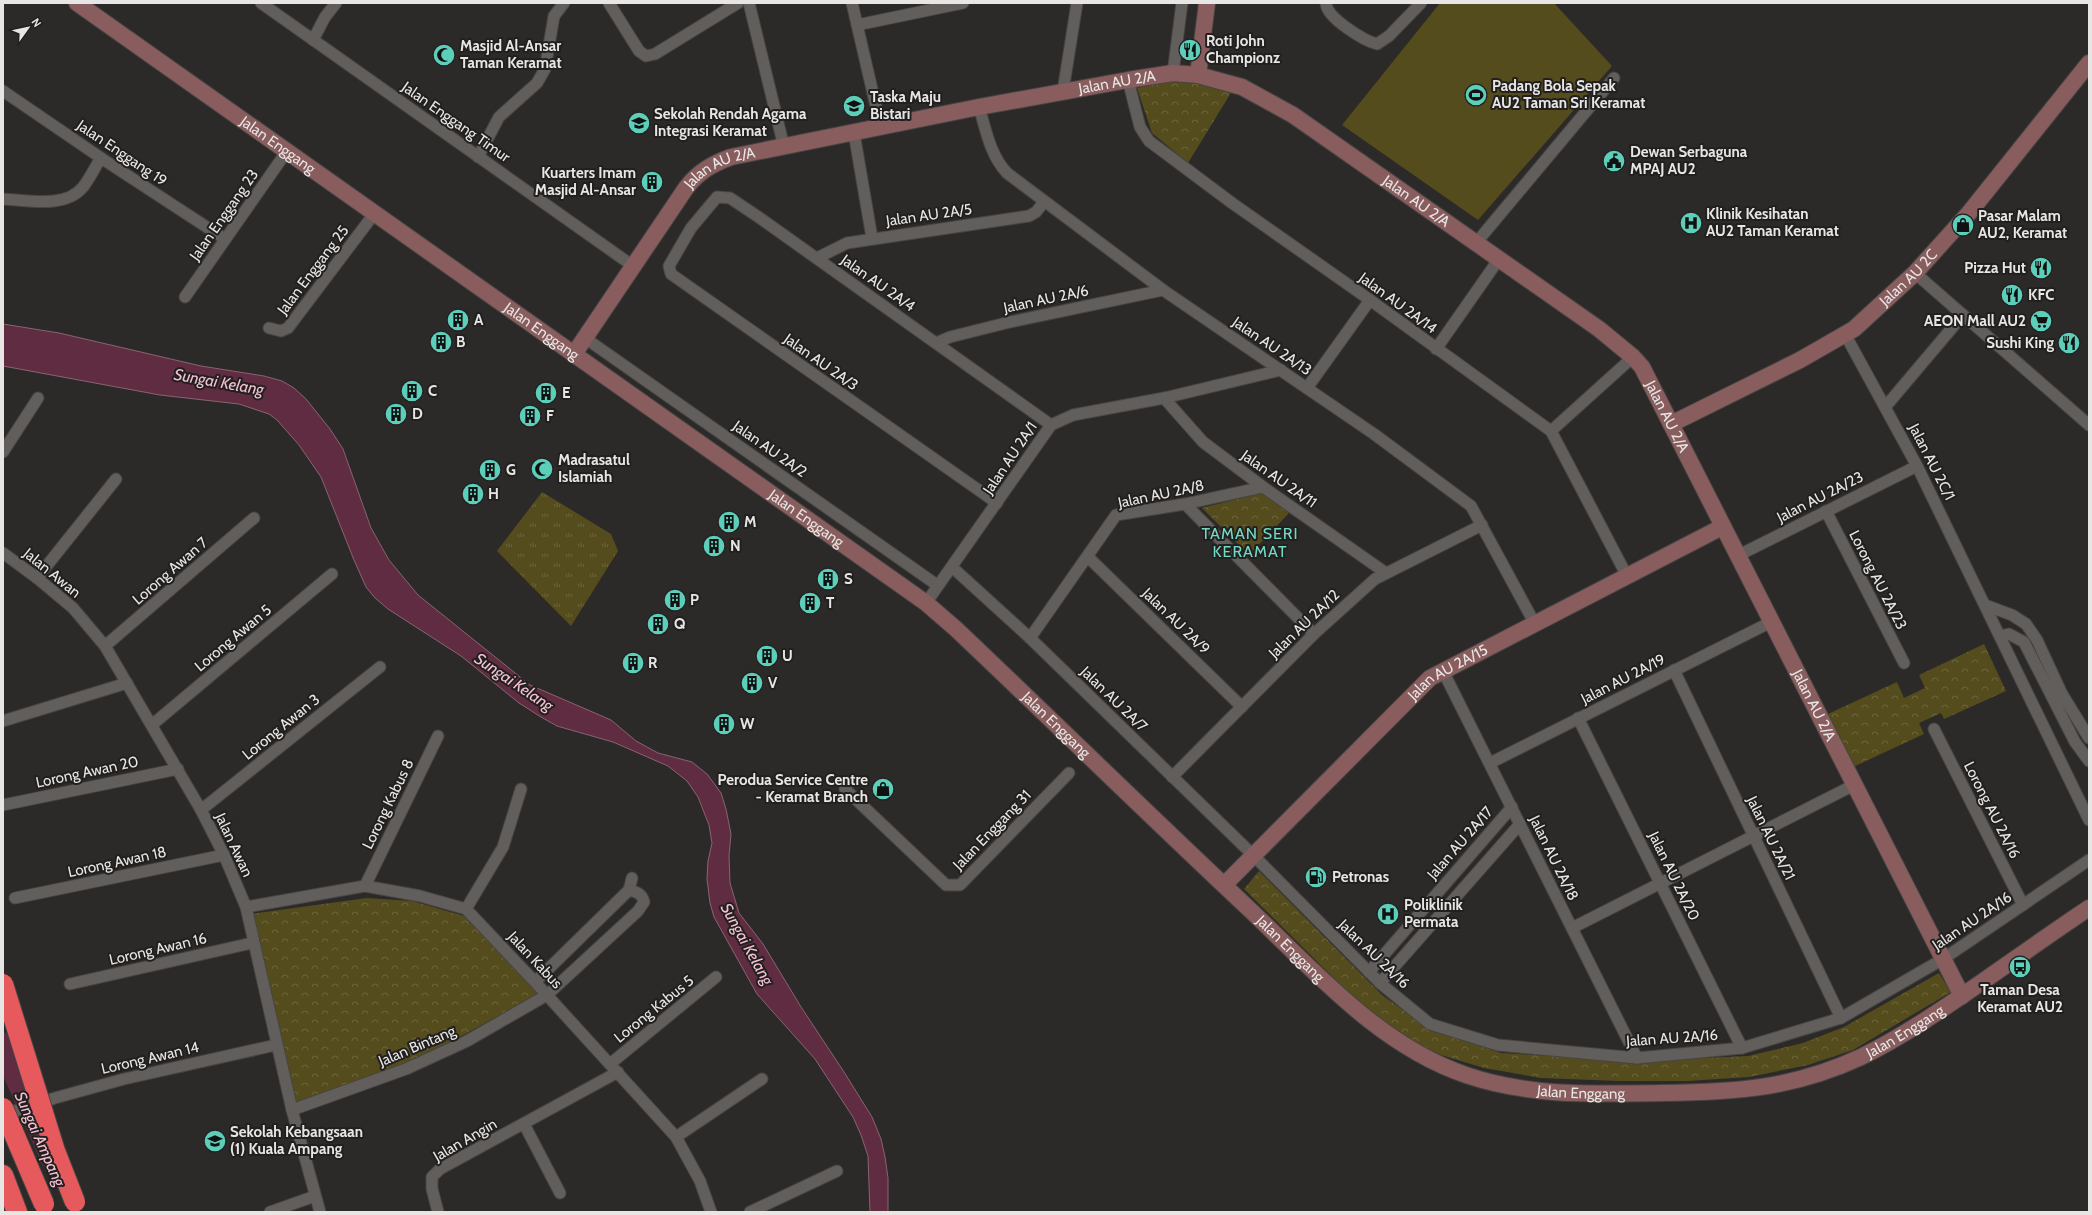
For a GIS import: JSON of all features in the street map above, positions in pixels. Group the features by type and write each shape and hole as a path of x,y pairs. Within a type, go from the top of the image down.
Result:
{"highway":[{"path":"3,984 55,1150 78,1212"},
{"path":"3,1108 46,1209"},
{"path":"3,1175 17,1212"}],"street":[{"name":"Jalan Enggang","path":"77,3 926,603 956,629 1360,1013 1390,1037 1420,1055 1452,1069 1506,1087 1549,1093 1594,1094 1726,1092 1763,1088 1827,1071 1861,1057 1922,1022 1962,996 2089,908"},
{"name":"Jalan Enggang Timur","path":"260,3 633,266"},
{"path":"313,40 325,17 336,3"},
{"path":"478,157 499,117 537,83 546,69 554,16 564,3"},
{"path":"609,3 638,51 646,56 655,54 738,3"},
{"path":"749,3 784,147"},
{"path":"852,3 881,128"},
{"path":"857,25 963,3"},
{"path":"1063,91 1077,3"},
{"path":"1173,74 1182,3"},
{"path":"1198,75 1207,3"},
{"path":"1326,3 1326,6 1334,17 1367,42 1377,44 1389,36 1421,3"},
{"name":"Jalan AU 2C","path":"1671,424 1846,336 1916,274 1969,213 2089,63"},
{"name":"Jalan AU 2/A","path":"574,354 686,188 702,171 714,163 731,157 881,128 979,107 1128,80 1173,74 1198,75 1242,88 1292,115 1598,329 1633,357 1649,379 1722,527 1962,996"},
{"path":"1476,243 1614,78"},
{"name":"Jalan AU 2A/14","path":"1128,80 1140,127 1149,141 1232,203 1370,300 1551,431 1627,576"},
{"name":"Jalan Enggang 19","path":"3,91 101,158 225,239"},
{"name":"Jalan AU 2A/13","path":"979,107 998,164 1006,173 1163,290 1307,388 1449,488 1471,506 1535,624"},
{"path":"854,133 872,238"},
{"name":"Jalan Enggang 23","path":"185,297 287,151"},
{"path":"3,199 63,200 74,196 82,188 101,158"},
{"name":"Jalan AU 2A/4","path":"691,228 717,197 730,198 817,258 1051,425"},
{"name":"Jalan AU 2A/5","path":"817,258 847,243 872,238 1029,216 1036,212 1044,202"},
{"name":"Jalan Enggang 25","path":"269,328 281,331 288,328 374,214"},
{"name":"Jalan AU 2A/3","path":"691,228 669,266 671,274 997,503"},
{"path":"1436,349 1499,259"},
{"path":"1916,274 2089,425"},
{"name":"Jalan AU 2A/6","path":"936,343 950,337 1010,322 1163,290"},
{"path":"1307,388 1370,300"},
{"path":"1886,406 1963,315"},
{"name":"Jalan AU 2C/1","path":"1846,336 1886,406 1917,466 2089,820"},
{"name":"Jalan AU 2A/2","path":"585,338 937,585"},
{"path":"1551,431 1633,357"},
{"name":"Jalan AU 2A/1","path":"926,603 937,585 997,503 1051,425 1073,414 1164,398 1281,370"},
{"path":"3,452 38,398"},
{"name":"Jalan AU 2A/11","path":"1164,398 1203,442 1263,487 1386,573"},
{"name":"Jalan AU 2A/23","path":"1737,556 1917,466"},
{"path":"37,578 116,479"},
{"name":"Jalan AU 2A/8","path":"1030,638 1088,558 1116,516 1185,504 1263,487"},
{"path":"1185,504 1314,634"},
{"name":"Lorong AU 2A/23","path":"1826,511 1904,663"},
{"name":"Lorong Awan 7","path":"105,646 254,518"},
{"name":"Jalan AU 2A/12","path":"1172,777 1314,634 1361,590 1375,579 1386,573 1482,525"},
{"name":"Jalan AU 2A/15","path":"1224,885 1430,678 1722,527"},
{"name":"Jalan Awan","path":"3,553 37,578 73,608 105,646 153,724 201,810 224,855 246,907 252,942 276,1045 320,1212"},
{"name":"Jalan AU 2A/9","path":"1088,558 1242,707"},
{"name":"Jalan AU 2A/7","path":"952,566 1030,638 1253,855"},
{"name":"Lorong Awan 5","path":"153,724 332,574"},
{"path":"1985,605 2012,615 2026,624 2038,640 2062,694 2089,738"},
{"name":"Jalan AU 2A/19","path":"1490,763 1771,622"},
{"path":"2000,636 2009,634 2024,642 2075,742 2089,761"},
{"name":"Lorong Awan 3","path":"201,810 380,667"},
{"name":"Jalan AU 2A/21","path":"1674,670 1841,1018"},
{"name":"Jalan AU 2A/18","path":"1443,671 1637,1058"},
{"path":"3,721 127,683"},
{"name":"Jalan AU 2A/20","path":"1578,718 1742,1048"},
{"name":"Lorong AU 2A/16","path":"1934,730 2023,905"},
{"name":"Lorong Kabus 8","path":"365,886 438,736"},
{"name":"Lorong Awan 20","path":"3,805 178,769"},
{"name":"Jalan Enggang 31","path":"845,789 946,885 960,885 1069,773"},
{"path":"1572,928 1662,885 1854,785"},
{"path":"246,907 365,886 420,896 466,909 503,847 521,789"},
{"name":"Jalan AU 2A/17","path":"1368,972 1512,807"},
{"path":"1380,983 1520,824"},
{"name":"Lorong Awan 18","path":"15,898 224,855"},
{"name":"Jalan AU 2A/16","path":"1253,855 1368,972 1430,1024 1498,1045 1637,1058 1742,1048 1841,1018 1943,960 2089,860"},
{"path":"535,982 629,890 632,878"},
{"name":"Jalan Bintang","path":"292,1110 406,1069 468,1041 547,995 638,911 644,902 642,897 638,892 629,890"},
{"name":"Jalan Kabus","path":"466,909 618,1072 676,1137 700,1181 711,1212"},
{"name":"Lorong Awan 16","path":"70,984 252,942"},
{"name":"Lorong Kabus 5","path":"610,1064 716,977"},
{"name":"Lorong Awan 14","path":"3,1115 124,1079 276,1045"},
{"name":"Jalan Angin","path":"438,1212 432,1189 432,1177 440,1169 618,1072"},
{"path":"676,1137 762,1079"},
{"path":"524,1124 560,1193"},
{"path":"750,1212 837,1172"},
{"path":"270,1212 315,1196"}],"green space":[{"name":"Padang Bola Sepak AU2 Taman Sri Keramat","path":"1440,3 1554,3 1612,66 1478,220 1342,125"},
{"path":"1184,78 1232,91 1188,163 1152,133 1137,88"},
{"path":"542,492 611,534 618,551 571,626 497,551"},
{"path":"1261,493 1290,512 1249,555 1202,508"},
{"path":"1984,644 2006,691 1944,719 1941,713 1919,723 1924,734 1853,767 1828,714 1897,682 1904,698 1925,688 1919,675"},
{"path":"1259,871 1382,995 1430,1029 1501,1053 1635,1061 1748,1056 1803,1043 1844,1027 1939,973 1951,992 1853,1050 1808,1065 1749,1077 1687,1081 1619,1081 1541,1078 1484,1068 1425,1050 1391,1030 1361,1005 1244,889"},
{"path":"367,898 412,901 464,916 542,992 423,1057 295,1105 250,914"}],"water":[{"name":"Sungai Kelang","path":"3,324 59,333 201,366 264,376 282,381 294,388 306,399 330,429 343,449 371,528 389,560 418,595 530,685 611,720 636,741 658,753 692,762 707,774 721,793 726,809 731,834 729,856 730,883 739,913 763,944 801,1007 872,1117 881,1139 885,1157 888,1178 888,1212 870,1212 868,1156 853,1117 815,1059 757,994 714,917 710,903 707,879 708,861 712,843 709,825 698,797 687,781 668,766 613,742 557,726 541,717 519,703 461,656 388,609 375,598 366,587 321,477 299,445 277,420 269,414 239,404 160,395 3,366"}],"waterway":[{"name":"Sungai Ampang","path":"3,1042 13,1075 50,1159"}],"place":[{"name":"Roti John Championz","path":"1190,50"},
{"name":"Masjid Al-Ansar Taman Keramat","path":"444,55"},
{"name":"Padang Bola Sepak AU2 Taman Sri Keramat","path":"1476,95"},
{"name":"Taska Maju Bistari","path":"854,106"},
{"name":"Sekolah Rendah Agama Integrasi Keramat","path":"639,123"},
{"name":"Dewan Serbaguna MPAJ AU2","path":"1614,161"},
{"name":"Kuarters Imam Masjid Al-Ansar","path":"652,182"},
{"name":"Klinik Kesihatan AU2 Taman Keramat","path":"1691,223"},
{"name":"Pasar Malam AU2, Keramat","path":"1963,225"},
{"name":"Pizza Hut","path":"2041,268"},
{"name":"KFC","path":"2012,295"},
{"name":"A","path":"458,320"},
{"name":"AEON Mall AU2","path":"2041,321"},
{"name":"B","path":"441,342"},
{"name":"Sushi King","path":"2069,343"},
{"name":"C","path":"412,391"},
{"name":"E","path":"546,393"},
{"name":"D","path":"396,414"},
{"name":"F","path":"530,416"},
{"name":"Madrasatul Islamiah","path":"542,469"},
{"name":"G","path":"490,470"},
{"name":"H","path":"473,494"},
{"name":"M","path":"729,522"},
{"name":"N","path":"714,546"},
{"name":"S","path":"828,579"},
{"name":"P","path":"675,600"},
{"name":"T","path":"810,603"},
{"name":"Q","path":"658,624"},
{"name":"U","path":"767,656"},
{"name":"R","path":"633,663"},
{"name":"V","path":"752,683"},
{"name":"W","path":"724,724"},
{"name":"Perodua Service Centre - Keramat Branch","path":"883,789"},
{"name":"Petronas","path":"1316,877"},
{"name":"Poliklinik Permata","path":"1388,914"},
{"name":"Taman Desa Keramat AU2","path":"2020,967"},
{"name":"Sekolah Kebangsaan (1) Kuala Ampang","path":"215,1141"}],"district":[{"name":"TAMAN SERI KERAMAT","path":"1250,542"}]}
